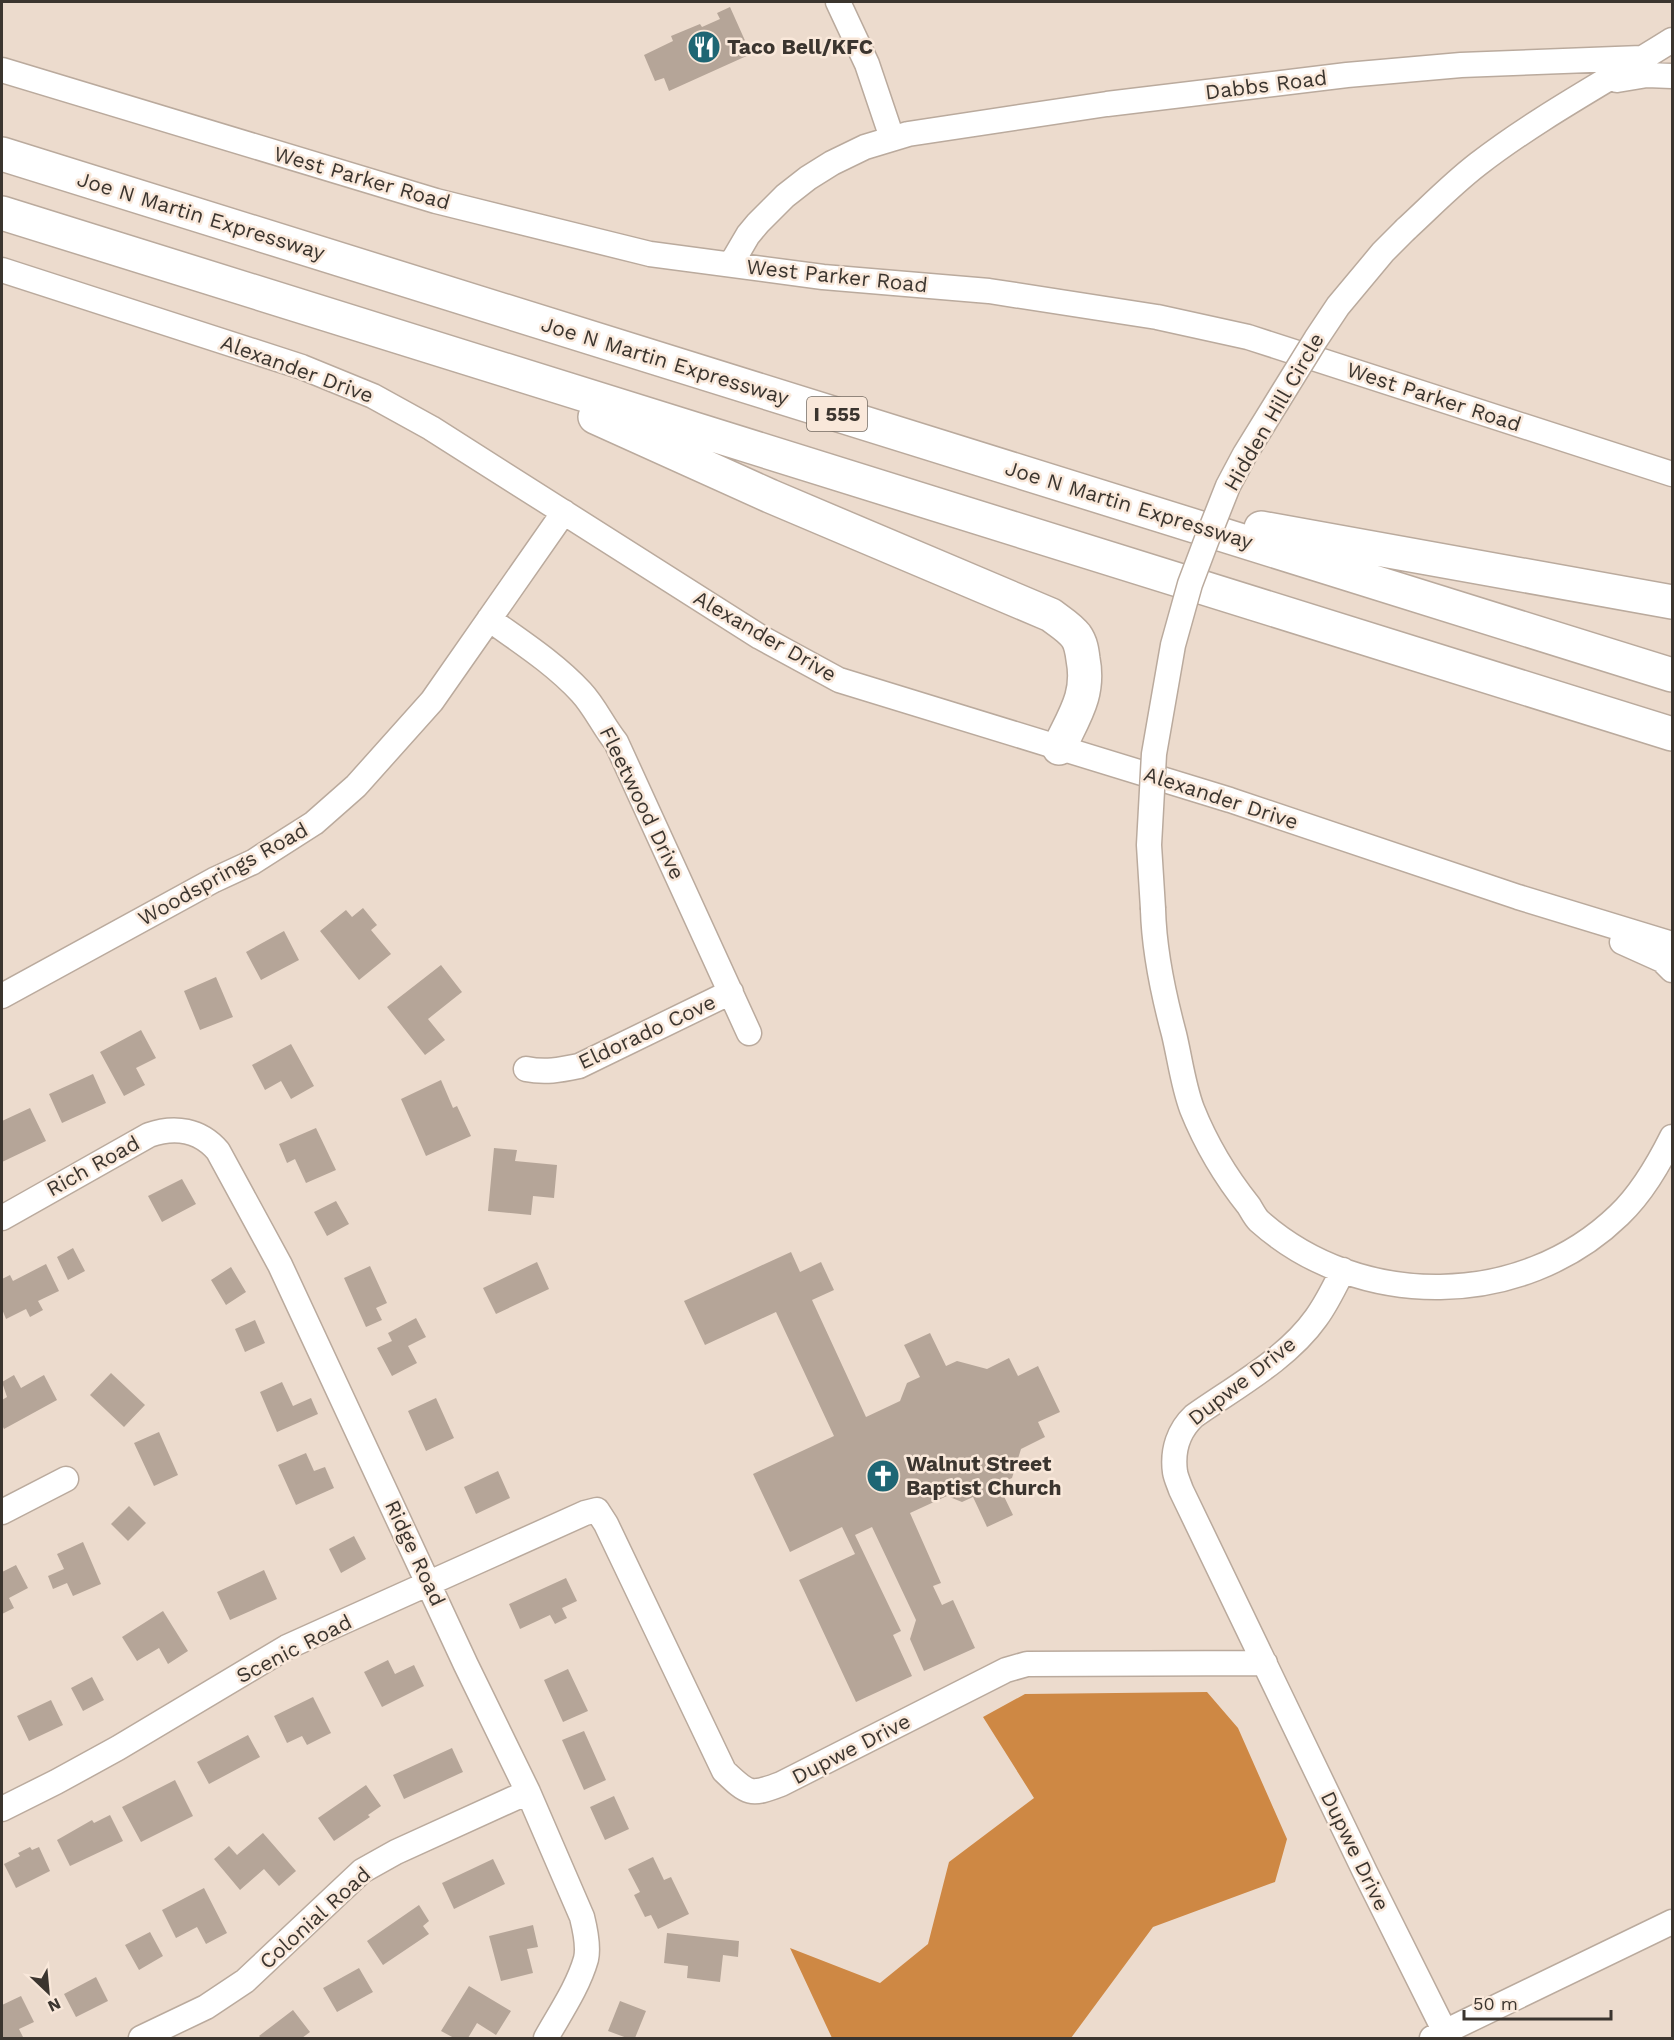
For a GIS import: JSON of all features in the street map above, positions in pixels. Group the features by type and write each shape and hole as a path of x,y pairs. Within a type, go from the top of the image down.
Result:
{"highway":[{"name":"Joe N Martin Expressway","path":"2,153 1672,675"},
{"path":"2,213 1672,734"},
{"path":"440,349 770,496 1051,615 1077,637 1081,645 1086,674 1082,698 1059,748"},
{"path":"1126,504 1672,602"}],"street":[{"path":"838,2 867,64 892,138"},
{"name":"Hidden Hill Circle","path":"1672,40 1526,130 1478,164 1438,198 1383,252 1338,306 1316,339 1245,454 1228,486 1191,584 1173,645 1154,754 1149,845 1154,928 1162,986 1176,1041 1176,1053 1192,1108 1207,1143 1239,1195 1258,1220 1293,1246 1343,1270 1385,1283 1448,1288 1468,1287 1505,1279 1540,1268 1570,1253 1621,1213 1638,1194 1658,1165 1672,1137"},
{"name":"Dabbs Road","path":"731,264 758,223 785,196 808,178 865,147 892,138 1107,104 1347,75 1461,65 1642,58"},
{"name":"West Parker Road","path":"2,70 436,201 650,254 823,277 989,291 1156,317 1248,338 1672,474"},
{"path":"1600,83 1647,75 1672,75"},
{"name":"Alexander Drive","path":"2,270 302,367 373,396 431,428 760,637 839,680 1230,800 1518,897 1672,944"},
{"path":"1644,464 1672,467"},
{"name":"Woodsprings Road","path":"2,996 214,880 253,862 314,823 356,786 432,701 564,512"},
{"name":"Fleetwood Drive","path":"489,619 554,666 597,711 616,742 749,1033"},
{"path":"1518,897 1662,960 1672,969"},
{"name":"Eldorado Cove","path":"526,1069 541,1072 579,1066 731,992"},
{"name":"Rich Road","path":"2,1218 149,1135 173,1129 189,1132"},
{"name":"Ridge Road","path":"189,1132 202,1137 218,1151 280,1265 528,1792 582,1917 586,1933 586,1958 546,2038"},
{"name":"Dupwe Drive","path":"1343,1270 1321,1310 1298,1339 1185,1425 1178,1437 1174,1468 1181,1490 1442,2036"},
{"path":"2,1512 66,1479"},
{"name":"Dupwe Drive","path":"597,1510 606,1524 724,1771 742,1788 754,1792 781,1784 1006,1670 1027,1664 1265,1663"},
{"name":"Scenic Road","path":"2,1809 118,1748 287,1647 585,1513 597,1510"},
{"name":"Colonial Road","path":"141,2038 206,2007 245,1981 362,1871 396,1852 528,1792"},
{"path":"1442,2036 1672,1922"}],"shaded area":[{"path":"1207,1692 1238,1728 1287,1839 1275,1882 1153,1927 1071,2038 832,2038 790,1948 880,1983 928,1944 949,1862 1034,1798 983,1717 1025,1694"}],"building":[{"name":"Taco Bell/KFC","path":"730,7 751,54 669,91 664,78 655,81 644,55 673,41 671,36 700,24 702,27 720,19 717,13"},
{"path":"363,908 377,925 371,930 391,954 359,980 320,931 346,910 352,917"},
{"path":"284,931 299,960 261,980 246,952"},
{"path":"441,965 462,992 428,1019 445,1040 425,1055 387,1007"},
{"path":"216,977 233,1017 200,1030 184,991"},
{"path":"141,1030 156,1058 136,1068 145,1085 124,1096 100,1052"},
{"path":"291,1044 314,1086 291,1099 281,1081 265,1090 252,1065"},
{"path":"93,1074 106,1103 62,1123 49,1094"},
{"path":"441,1080 453,1108 457,1106 471,1136 426,1156 401,1099"},
{"path":"30,1108 46,1141 2,1162 2,1121"},
{"path":"316,1128 336,1170 306,1183 295,1159 287,1163 279,1144"},
{"path":"494,1148 517,1150 515,1161 557,1165 554,1198 533,1196 531,1215 488,1211"},
{"path":"182,1179 196,1204 162,1222 148,1196"},
{"path":"336,1201 349,1224 327,1236 314,1212"},
{"path":"73,1248 85,1271 68,1280 57,1257"},
{"name":"Walnut Street Baptist Church","path":"791,1252 800,1272 821,1262 834,1290 812,1300 866,1417 900,1401 907,1383 920,1377 904,1345 930,1333 946,1366 957,1361 987,1369 1009,1358 1018,1376 1038,1366 1060,1412 1038,1422 1045,1437 1021,1449 1012,1478 998,1484 1013,1515 987,1527 973,1497 962,1502 947,1496 910,1513 941,1583 933,1586 942,1605 953,1600 975,1648 924,1671 910,1639 916,1620 872,1527 855,1535 901,1631 893,1635 912,1676 856,1702 799,1580 855,1554 842,1527 790,1552 753,1474 834,1436 776,1312 705,1345 684,1301"},
{"path":"537,1262 549,1289 496,1314 483,1288"},
{"path":"46,1264 59,1291 38,1301 43,1310 30,1317 26,1309 6,1319 2,1309 2,1279 10,1275 13,1281"},
{"path":"370,1266 387,1303 376,1308 382,1320 366,1327 344,1278"},
{"path":"231,1267 246,1292 226,1305 211,1280"},
{"path":"416,1318 426,1337 408,1346 417,1363 392,1376 377,1348 392,1341 388,1333"},
{"path":"255,1320 265,1343 245,1352 235,1329"},
{"path":"111,1373 145,1405 124,1427 90,1395"},
{"path":"14,1375 21,1388 44,1375 57,1400 4,1429 2,1400 7,1397 2,1382"},
{"path":"282,1382 293,1406 311,1398 318,1414 277,1432 260,1392"},
{"path":"436,1398 454,1438 426,1451 408,1411"},
{"path":"159,1432 178,1475 154,1486 134,1443"},
{"path":"306,1453 314,1471 325,1467 334,1488 296,1505 278,1465"},
{"path":"498,1471 510,1498 476,1514 464,1487"},
{"path":"129,1506 146,1523 128,1541 111,1524"},
{"path":"354,1536 366,1559 341,1573 329,1549"},
{"path":"83,1542 101,1584 73,1596 67,1583 53,1589 48,1576 64,1569 57,1554"},
{"path":"16,1565 28,1588 9,1598 14,1608 2,1614 2,1572"},
{"path":"264,1570 277,1599 230,1620 217,1592"},
{"path":"566,1578 577,1601 562,1608 567,1618 555,1624 550,1615 520,1629 509,1604"},
{"path":"163,1611 188,1651 168,1664 159,1648 137,1661 122,1637"},
{"path":"388,1660 395,1674 414,1665 424,1686 382,1707 364,1672"},
{"path":"568,1669 588,1711 563,1722 544,1680"},
{"path":"92,1677 104,1700 83,1711 71,1688"},
{"path":"313,1697 331,1733 307,1745 302,1736 287,1743 274,1716"},
{"path":"51,1700 63,1725 29,1741 17,1716"},
{"path":"584,1731 606,1780 584,1790 562,1740"},
{"path":"248,1735 260,1757 209,1784 197,1762"},
{"path":"452,1748 463,1772 404,1799 393,1775"},
{"path":"175,1780 193,1816 141,1842 122,1807"},
{"path":"366,1785 381,1806 368,1815 370,1817 334,1841 318,1818"},
{"path":"614,1796 629,1829 605,1840 590,1807"},
{"path":"110,1815 123,1841 70,1866 57,1840 92,1820 94,1823"},
{"path":"263,1833 296,1871 279,1886 264,1869 240,1890 214,1859 229,1846 237,1855"},
{"path":"30,1847 32,1850 39,1847 50,1871 16,1888 4,1864 20,1856 18,1853"},
{"path":"653,1857 664,1880 671,1877 689,1914 658,1929 651,1915 645,1917 634,1895 640,1892 628,1869"},
{"path":"493,1859 505,1884 454,1909 442,1883"},
{"path":"204,1888 227,1933 206,1944 197,1927 176,1938 162,1910"},
{"path":"419,1905 429,1921 423,1926 429,1934 383,1965 367,1941"},
{"path":"533,1925 538,1947 527,1949 533,1973 501,1981 489,1936"},
{"path":"150,1932 163,1956 139,1970 125,1945"},
{"path":"667,1933 739,1941 738,1957 723,1955 720,1982 687,1978 688,1966 664,1963"},
{"path":"359,1968 373,1992 337,2012 323,1988"},
{"path":"96,1977 108,2001 76,2017 64,1994"},
{"path":"469,1986 511,2011 496,2035 477,2023 468,2038 454,2038 441,2031"},
{"path":"21,1996 34,2022 19,2029 23,2037 2,2038 2,2005"},
{"path":"620,2001 646,2011 635,2038 627,2038 608,2031"},
{"path":"293,2010 310,2032 302,2038 261,2038 259,2036"}],"place":[{"name":"Taco Bell/KFC","path":"704,47"},
{"name":"Walnut Street Baptist Church","path":"883,1476"}]}
